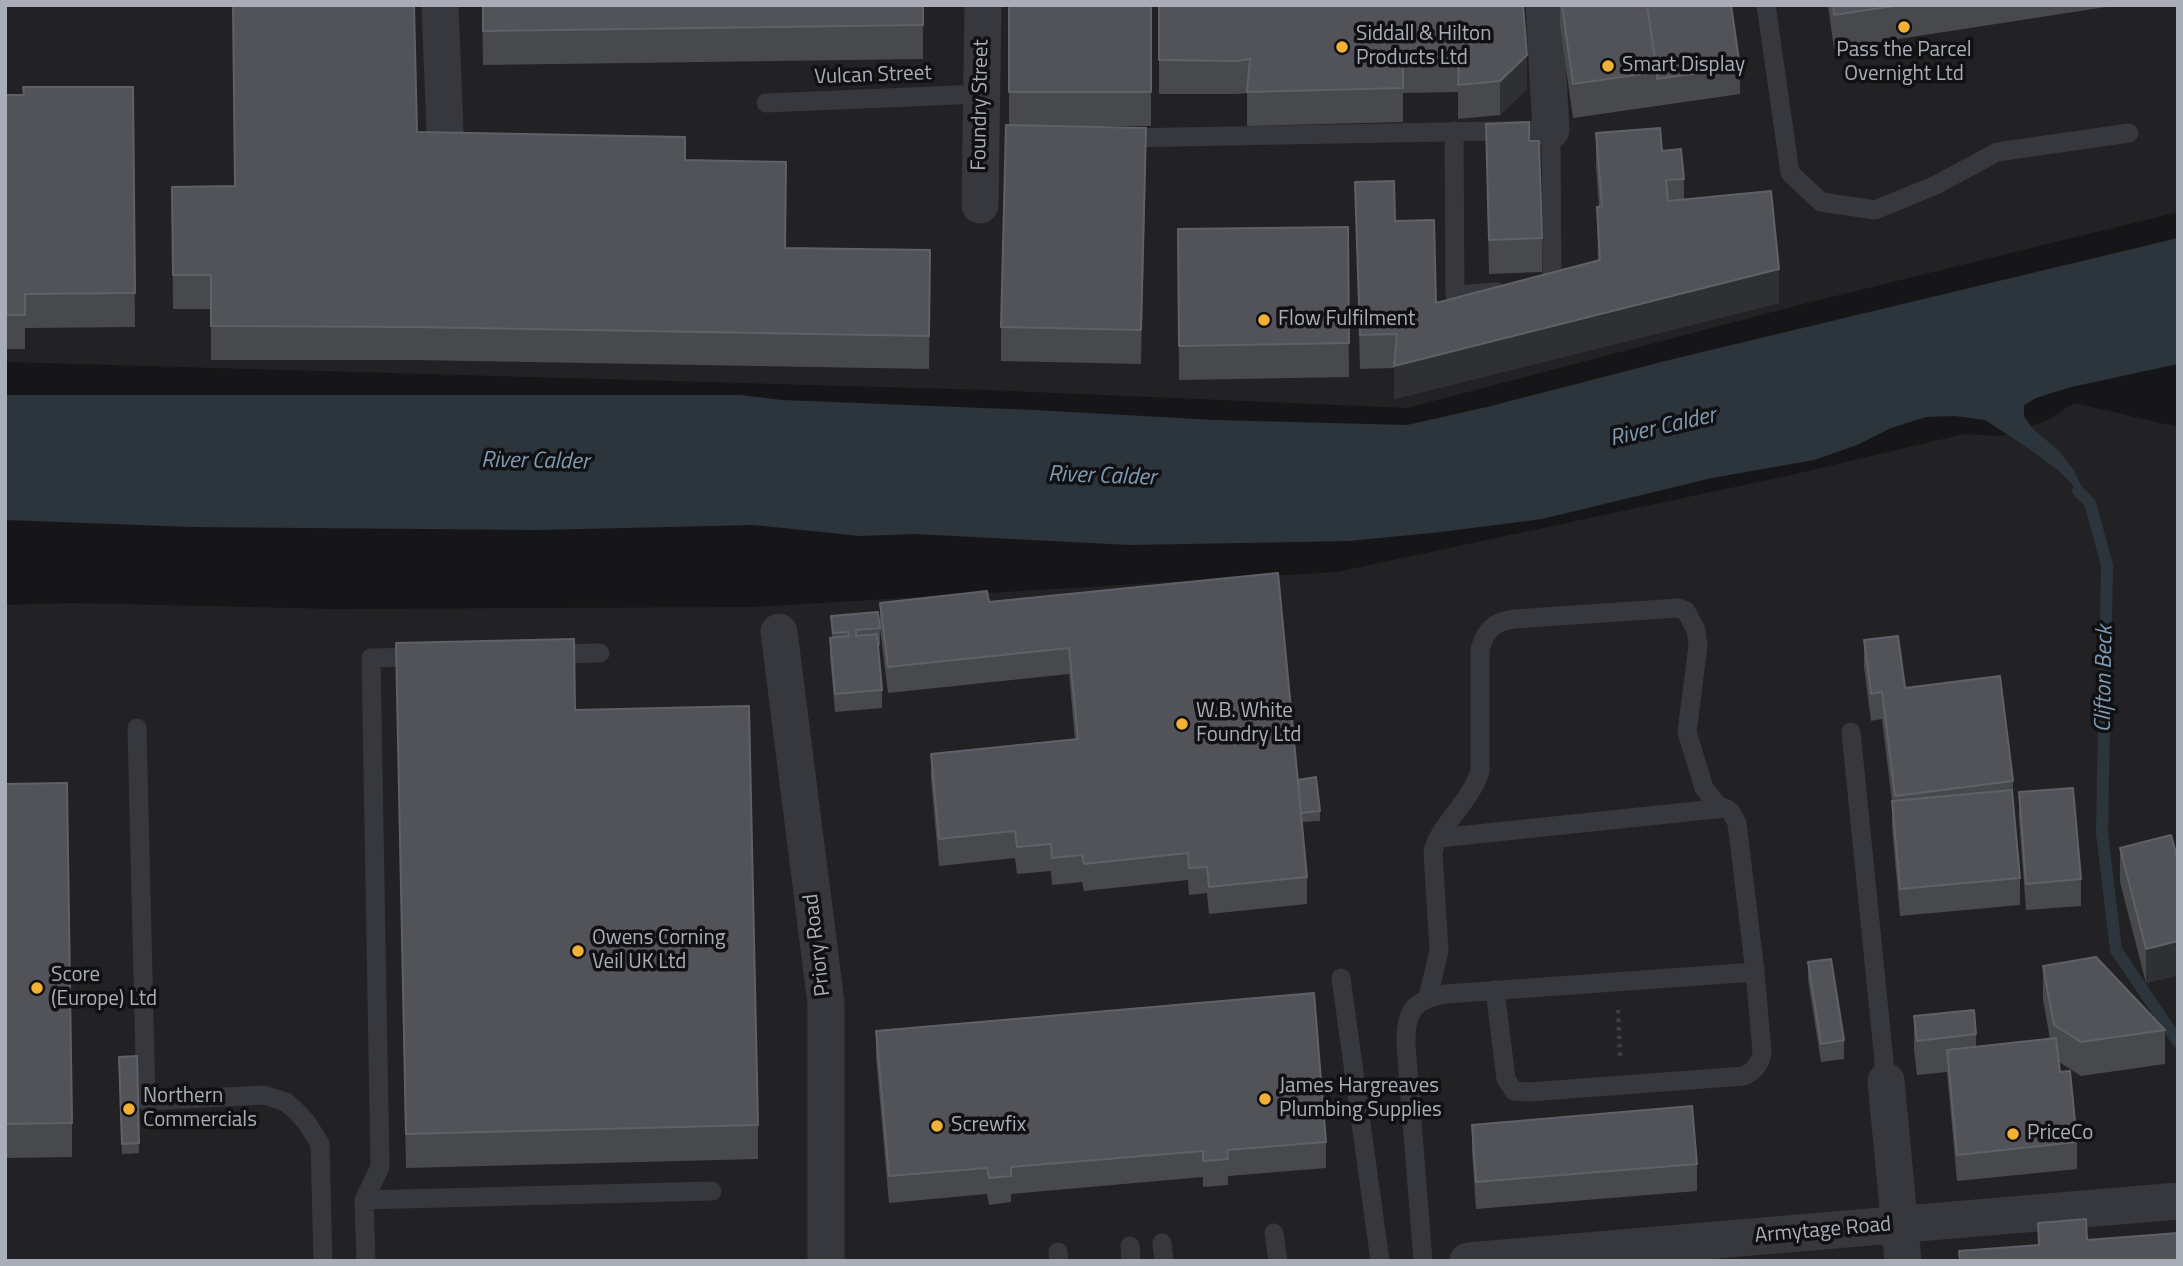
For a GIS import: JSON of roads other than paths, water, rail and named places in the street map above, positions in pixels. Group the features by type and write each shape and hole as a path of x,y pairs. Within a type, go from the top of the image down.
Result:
{"street":[{"path":"440,5 445,132"},
{"name":"Foundry Street","path":"980,205 988,140 981,94 983,5"},
{"path":"1544,5 1551,130"},
{"name":"Priory Road","path":"779,632 825,1003 825,1261"},
{"path":"1886,1081 1903,1261"},
{"name":"Armytage Road","path":"1468,1261 2178,1201"}],"lane":[{"path":"1766,5 1790,173 1822,202 1875,210 1936,185 1997,152 2129,133"},
{"name":"Vulcan Street","path":"766,103 981,94"},
{"path":"1106,138 1454,131 1551,130 1552,287 1455,295 1454,131"},
{"path":"1428,997 1439,951 1433,852 1439,838 1474,790 1480,771 1480,649 1493,624 1514,619 1678,608 1686,611 1696,630 1698,645 1687,732 1704,788 1713,803 1731,812 1737,824 1755,972 1761,1061 1751,1073 1744,1076 1514,1091 1506,1079 1494,990"},
{"path":"533,654 600,653"},
{"path":"366,1261 364,1200 380,1167 371,658 438,656"},
{"path":"137,728 146,1101 264,1095 286,1102 307,1123 320,1144 323,1261"},
{"path":"1851,732 1886,1081"},
{"path":"1439,838 1719,807"},
{"path":"1423,1261 1405,1035 1409,1015 1420,1001 1428,997 1494,990 1755,972"},
{"path":"1341,978 1380,1261"},
{"path":"364,1200 712,1191"},
{"path":"1274,1233 1278,1261"}],"water":[{"name":"River Calder","path":"2178,238 2178,364 2071,387 2036,398 2024,405 2024,416 2032,428 2059,451 2073,469 2090,503 2059,471 1985,420 1955,416 1926,417 1891,428 1857,445 1814,460 1712,478 1542,519 1349,541 1130,545 914,534 860,536 754,525 537,530 194,527 5,520 5,395 740,395 782,400 1215,420 1407,425"}],"waterway":[{"name":"Clifton Beck","path":"2078,491 2090,503 2107,565 2102,833 2116,950 2178,1042"}],"place":[{"name":"Pass the Parcel Overnight Ltd","path":"1904,27"},
{"name":"Siddall & Hilton Products Ltd","path":"1342,47"},
{"name":"Smart Display","path":"1608,66"},
{"name":"Flow Fulfilment","path":"1264,320"},
{"name":"W.B. White Foundry Ltd","path":"1182,724"},
{"name":"Owens Corning Veil UK Ltd","path":"578,951"},
{"name":"Score (Europe) Ltd","path":"37,988"},
{"name":"James Hargreaves Plumbing Supplies","path":"1265,1099"},
{"name":"Northern Commercials","path":"129,1109"},
{"name":"Screwfix","path":"937,1126"},
{"name":"PriceCo","path":"2013,1134"}]}
